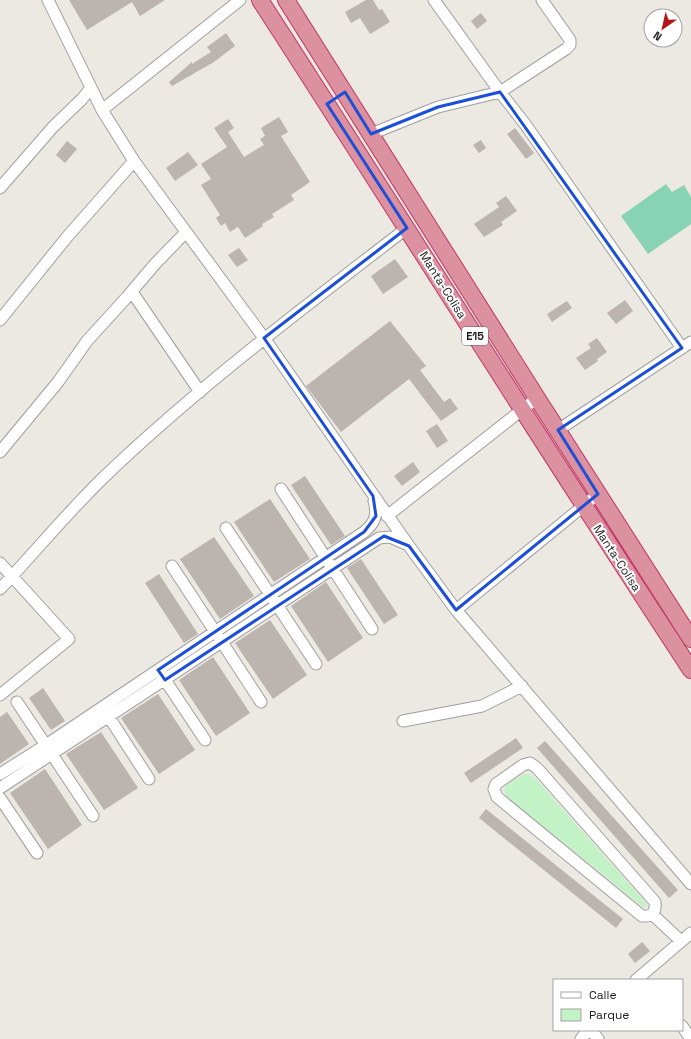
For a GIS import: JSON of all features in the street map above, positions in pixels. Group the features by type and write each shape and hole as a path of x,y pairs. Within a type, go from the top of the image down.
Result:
{"highway":[{"name":"Manta-Colisa","path":"260,0 522,410 691,670"},
{"name":"Manta-Colisa","path":"286,0 372,134 537,398 691,638"},
{"path":"327,104 345,92"}],"street":[{"path":"48,0 102,110 134,161 264,338 387,516 456,610 691,884"},
{"path":"102,110 240,0"},
{"path":"434,0 686,345 558,430"},
{"path":"372,134 438,107 500,92 566,49 570,45 570,40 542,0"},
{"path":"0,188 53,127 82,99 91,88"},
{"path":"0,320 67,237 134,161"},
{"path":"0,589 103,478 200,392 264,338 407,228"},
{"path":"0,452 58,382 87,341 132,292 155,264 186,232"},
{"path":"132,292 200,392"},
{"path":"387,516 537,398"},
{"path":"281,489 372,629"},
{"path":"456,610 598,494"},
{"path":"0,788 49,749 105,712 158,670 362,534 370,527 376,516 373,496"},
{"path":"226,528 316,664"},
{"path":"362,534 369,544"},
{"path":"105,712 165,680 369,544 384,536 394,538 409,546"},
{"path":"0,563 69,639 0,695"},
{"path":"172,566 261,702"},
{"path":"158,670 205,740"},
{"path":"403,721 482,706 522,686"},
{"path":"17,702 93,816"},
{"path":"105,712 149,779"},
{"path":"0,774 49,749"},
{"path":"530,763 535,766 655,902 656,908 652,914 642,916 500,800 495,794 494,789 496,784 523,765 530,763"},
{"path":"0,798 37,853"},
{"path":"652,914 681,941"},
{"path":"643,978 691,933"},
{"path":"683,1027 691,1039"},
{"path":"581,1039 587,1031"},
{"path":"592,1031 598,1039"}],"highlighted area":[{"path":"345,92 371,134 438,107 500,92 682,348 558,430 598,494 456,610 409,546 384,536 165,680 158,670 364,532 376,516 373,496 264,338 407,228 327,104"}],"green space":[{"path":"666,184 672,192 684,185 691,197 691,224 648,254 621,216"},
{"path":"524,774 528,774 535,778 646,903 646,907 643,907 507,797 504,791 506,785"}],"building":[{"path":"69,0 165,0 140,16 132,2 87,30"},
{"path":"366,0 373,0 379,10 382,9 390,22 370,34 360,18 351,23 345,12"},
{"path":"481,13 487,21 477,29 471,21"},
{"path":"226,33 235,46 214,62 172,86 169,82 192,62 192,64 211,52 207,47"},
{"path":"279,117 288,132 281,136 310,182 291,195 294,200 272,214 274,217 262,224 263,226 245,238 238,227 230,232 225,223 221,226 216,218 220,215 201,185 211,179 201,164 227,147 214,128 228,119 234,128 228,132 244,157 264,145 260,139 265,136 261,128"},
{"path":"515,128 534,153 526,159 507,134"},
{"path":"481,140 486,148 479,153 473,145"},
{"path":"67,141 77,149 65,163 56,155"},
{"path":"188,152 198,165 175,181 166,168"},
{"path":"506,196 517,211 501,222 503,225 484,237 474,224 499,207 496,203"},
{"path":"239,248 248,260 237,267 228,255"},
{"path":"395,259 408,277 383,294 371,276"},
{"path":"625,300 633,311 616,324 607,313"},
{"path":"567,301 572,308 552,322 547,314"},
{"path":"390,321 426,366 420,370 444,402 450,398 458,409 441,421 409,379 341,432 306,386"},
{"path":"597,338 607,352 597,359 598,361 585,370 576,358 591,348 588,344"},
{"path":"437,424 448,441 437,448 426,431"},
{"path":"413,462 420,472 402,486 394,476"},
{"path":"305,476 345,536 331,545 291,485"},
{"path":"270,499 310,559 274,582 234,522"},
{"path":"214,537 254,596 220,619 180,559"},
{"path":"361,559 398,615 384,624 347,568"},
{"path":"159,574 198,634 184,643 145,583"},
{"path":"326,582 363,638 328,662 291,606"},
{"path":"270,620 307,675 273,699 235,643"},
{"path":"213,657 250,713 216,736 179,680"},
{"path":"43,688 65,721 51,730 29,698"},
{"path":"158,694 195,750 159,774 121,718"},
{"path":"7,712 29,744 0,764 0,717"},
{"path":"101,732 138,788 104,810 66,754"},
{"path":"516,738 523,748 471,783 464,773"},
{"path":"545,741 678,890 669,898 537,748"},
{"path":"45,769 82,825 48,849 10,793"},
{"path":"486,809 623,919 616,928 479,818"},
{"path":"642,942 650,951 635,963 628,954"}]}
